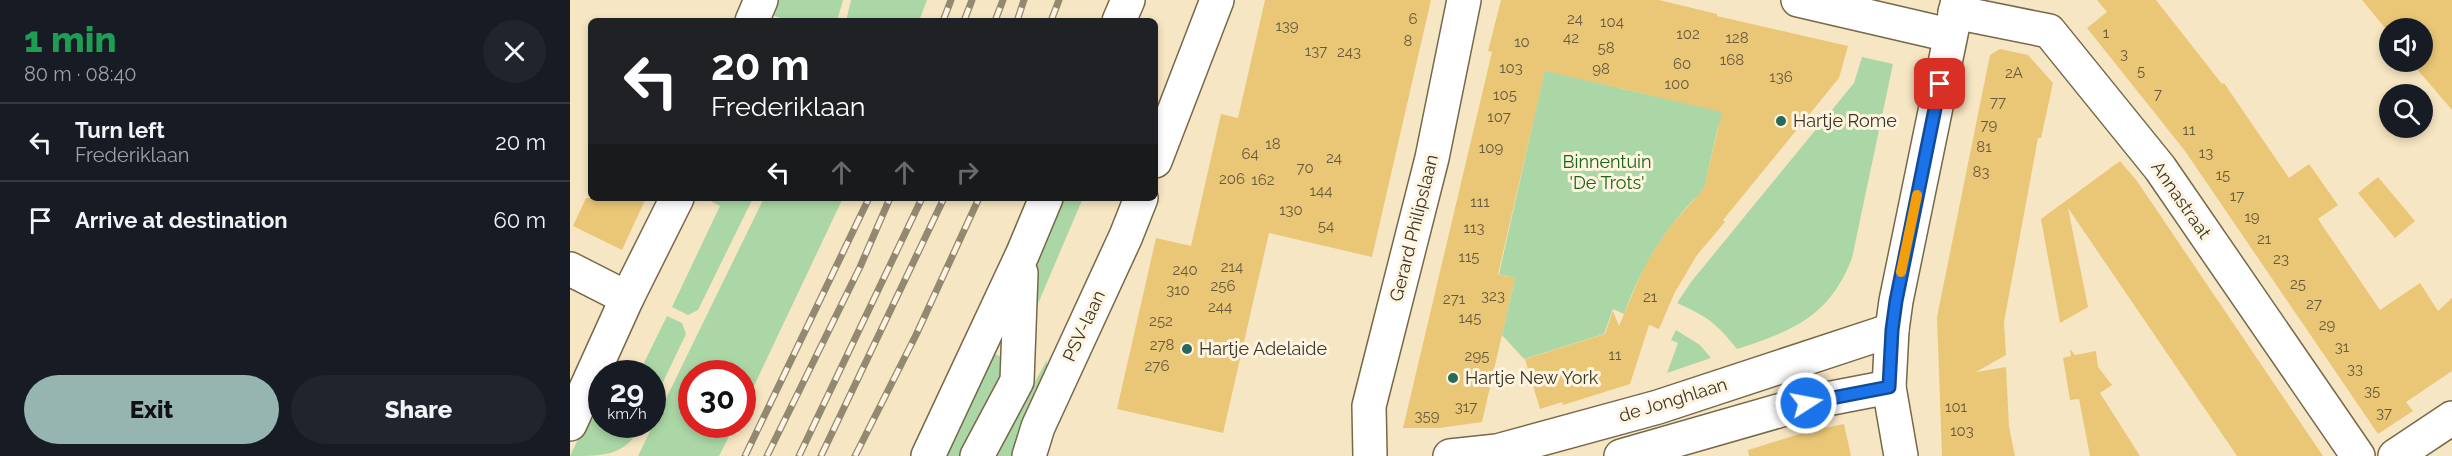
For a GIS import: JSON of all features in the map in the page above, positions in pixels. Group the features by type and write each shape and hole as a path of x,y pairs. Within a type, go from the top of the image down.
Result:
{"street":[{"path":"753,18 761,0"},
{"path":"1120,18 1128,0"},
{"path":"1158,153 1217,0"},
{"name":"Gerard Philipslaan","path":"1370,456 1369,406 1432,158 1464,0"},
{"name":"Annastraat","path":"1798,0 1954,16 2049,31 2160,168 2358,456"},
{"path":"1901,456 1889,387 1892,330 1954,16"},
{"path":"570,424 627,298 676,201"},
{"path":"928,456 1023,253 1045,201"},
{"name":"PSV-laan","path":"1029,456 1038,427 1140,201"},
{"path":"977,456 1017,381 1023,253"},
{"path":"570,269 627,298"},
{"name":"de Jonghlaan","path":"1450,456 1497,451 1658,407 1892,330"},
{"path":"1621,456 1806,403 1889,387"},
{"path":"1658,407 1669,441"},
{"path":"2395,456 2452,418"}],"green space":[{"path":"774,0 843,0 838,18 780,18 768,13"},
{"path":"851,0 927,0 920,18 847,18"},
{"path":"1862,57 1893,64 1852,258 1843,278 1821,308 1792,328 1737,349 1711,322 1677,303 1691,282 1854,83"},
{"name":"Binnentuin 'De Trots'","path":"1545,69 1652,95 1759,114 1722,128 1718,127 1701,202 1695,198 1663,238 1637,282 1624,314 1613,309 1604,334 1524,359 1502,335 1515,278 1499,274"},
{"path":"711,201 752,201 698,310 688,315 672,307 720,206"},
{"path":"763,201 842,201 756,382 756,360 685,360"},
{"path":"1062,201 1082,201 1037,306 1024,308 1027,288"},
{"path":"667,316 682,323 686,334 666,376 666,360 645,360"},
{"path":"1676,330 1700,345 1711,358 1667,373 1678,343 1671,340"},
{"path":"993,353 1009,361 959,456 945,456"},
{"path":"1047,360 1047,373 1020,456 994,456"},
{"path":"678,374 678,438 728,438 719,456 638,456 647,438 666,438 666,399"},
{"path":"588,418 588,438 632,438 613,452 594,456 570,456"}],"building":[{"path":"1265,0 1431,0 1372,257 1269,233 1223,433 1117,409 1156,238 1191,246 1221,114 1238,118"},
{"path":"1501,0 1659,0 1717,14 1717,16 1848,46 1839,78 1697,255 1675,292 1659,329 1649,325 1630,384 1563,405 1562,402 1540,409 1525,359 1605,334 1613,311 1619,326 1653,252 1670,227 1704,188 1722,112 1545,71 1498,274 1515,278 1482,422 1439,428 1403,428 1492,52 1488,51"},
{"path":"2097,0 2156,0 2222,84 2224,83 2289,178 2309,164 2338,205 2318,219 2380,310 2420,283 2438,311 2452,298 2452,371 2406,402 2413,411 2378,434 2185,151 2087,28 2107,12"},
{"path":"2362,0 2452,0 2452,110 2433,88 2433,84 2430,84 2420,72 2433,72 2433,18 2379,18 2379,21"},
{"path":"2000,49 2028,55 2053,83 2041,138 2038,138 2004,322 2006,355 1976,372 2006,367 2009,427 2015,456 1942,456 1937,317 1990,55"},
{"path":"2120,161 2137,181 2323,456 2237,456 2068,208 2088,307 2060,323 2041,219"},
{"path":"2378,177 2415,221 2395,238 2358,193"},
{"path":"586,198 588,201 645,201 622,250 573,226"},
{"path":"2070,349 2075,355 2096,351 2098,367 2112,385 2100,393 2140,456 2090,456 2079,399 2070,400 2063,358 2071,356"},
{"path":"1844,424 1851,456 1749,456 1748,450 1809,431"}],"railway":[{"path":"944,18 951,0"},
{"path":"965,18 972,0"},
{"path":"996,18 1003,0"},
{"path":"1018,18 1024,0"},
{"path":"1052,18 1059,0"},
{"path":"745,456 868,201"},
{"path":"767,456 860,267 889,201"},
{"path":"799,456 921,201"},
{"path":"821,456 943,201"},
{"path":"855,456 916,335 978,201"}],"slow traffic":[{"path":"1901,272 1917,195"}],"place":[{"name":"Hartje Rome","path":"1781,121"},
{"name":"Hartje Adelaide","path":"1187,349"},
{"name":"Hartje New York","path":"1453,378"}],"route":[{"path":"1806,403 1889,387 1896,301 1940,84"}]}
